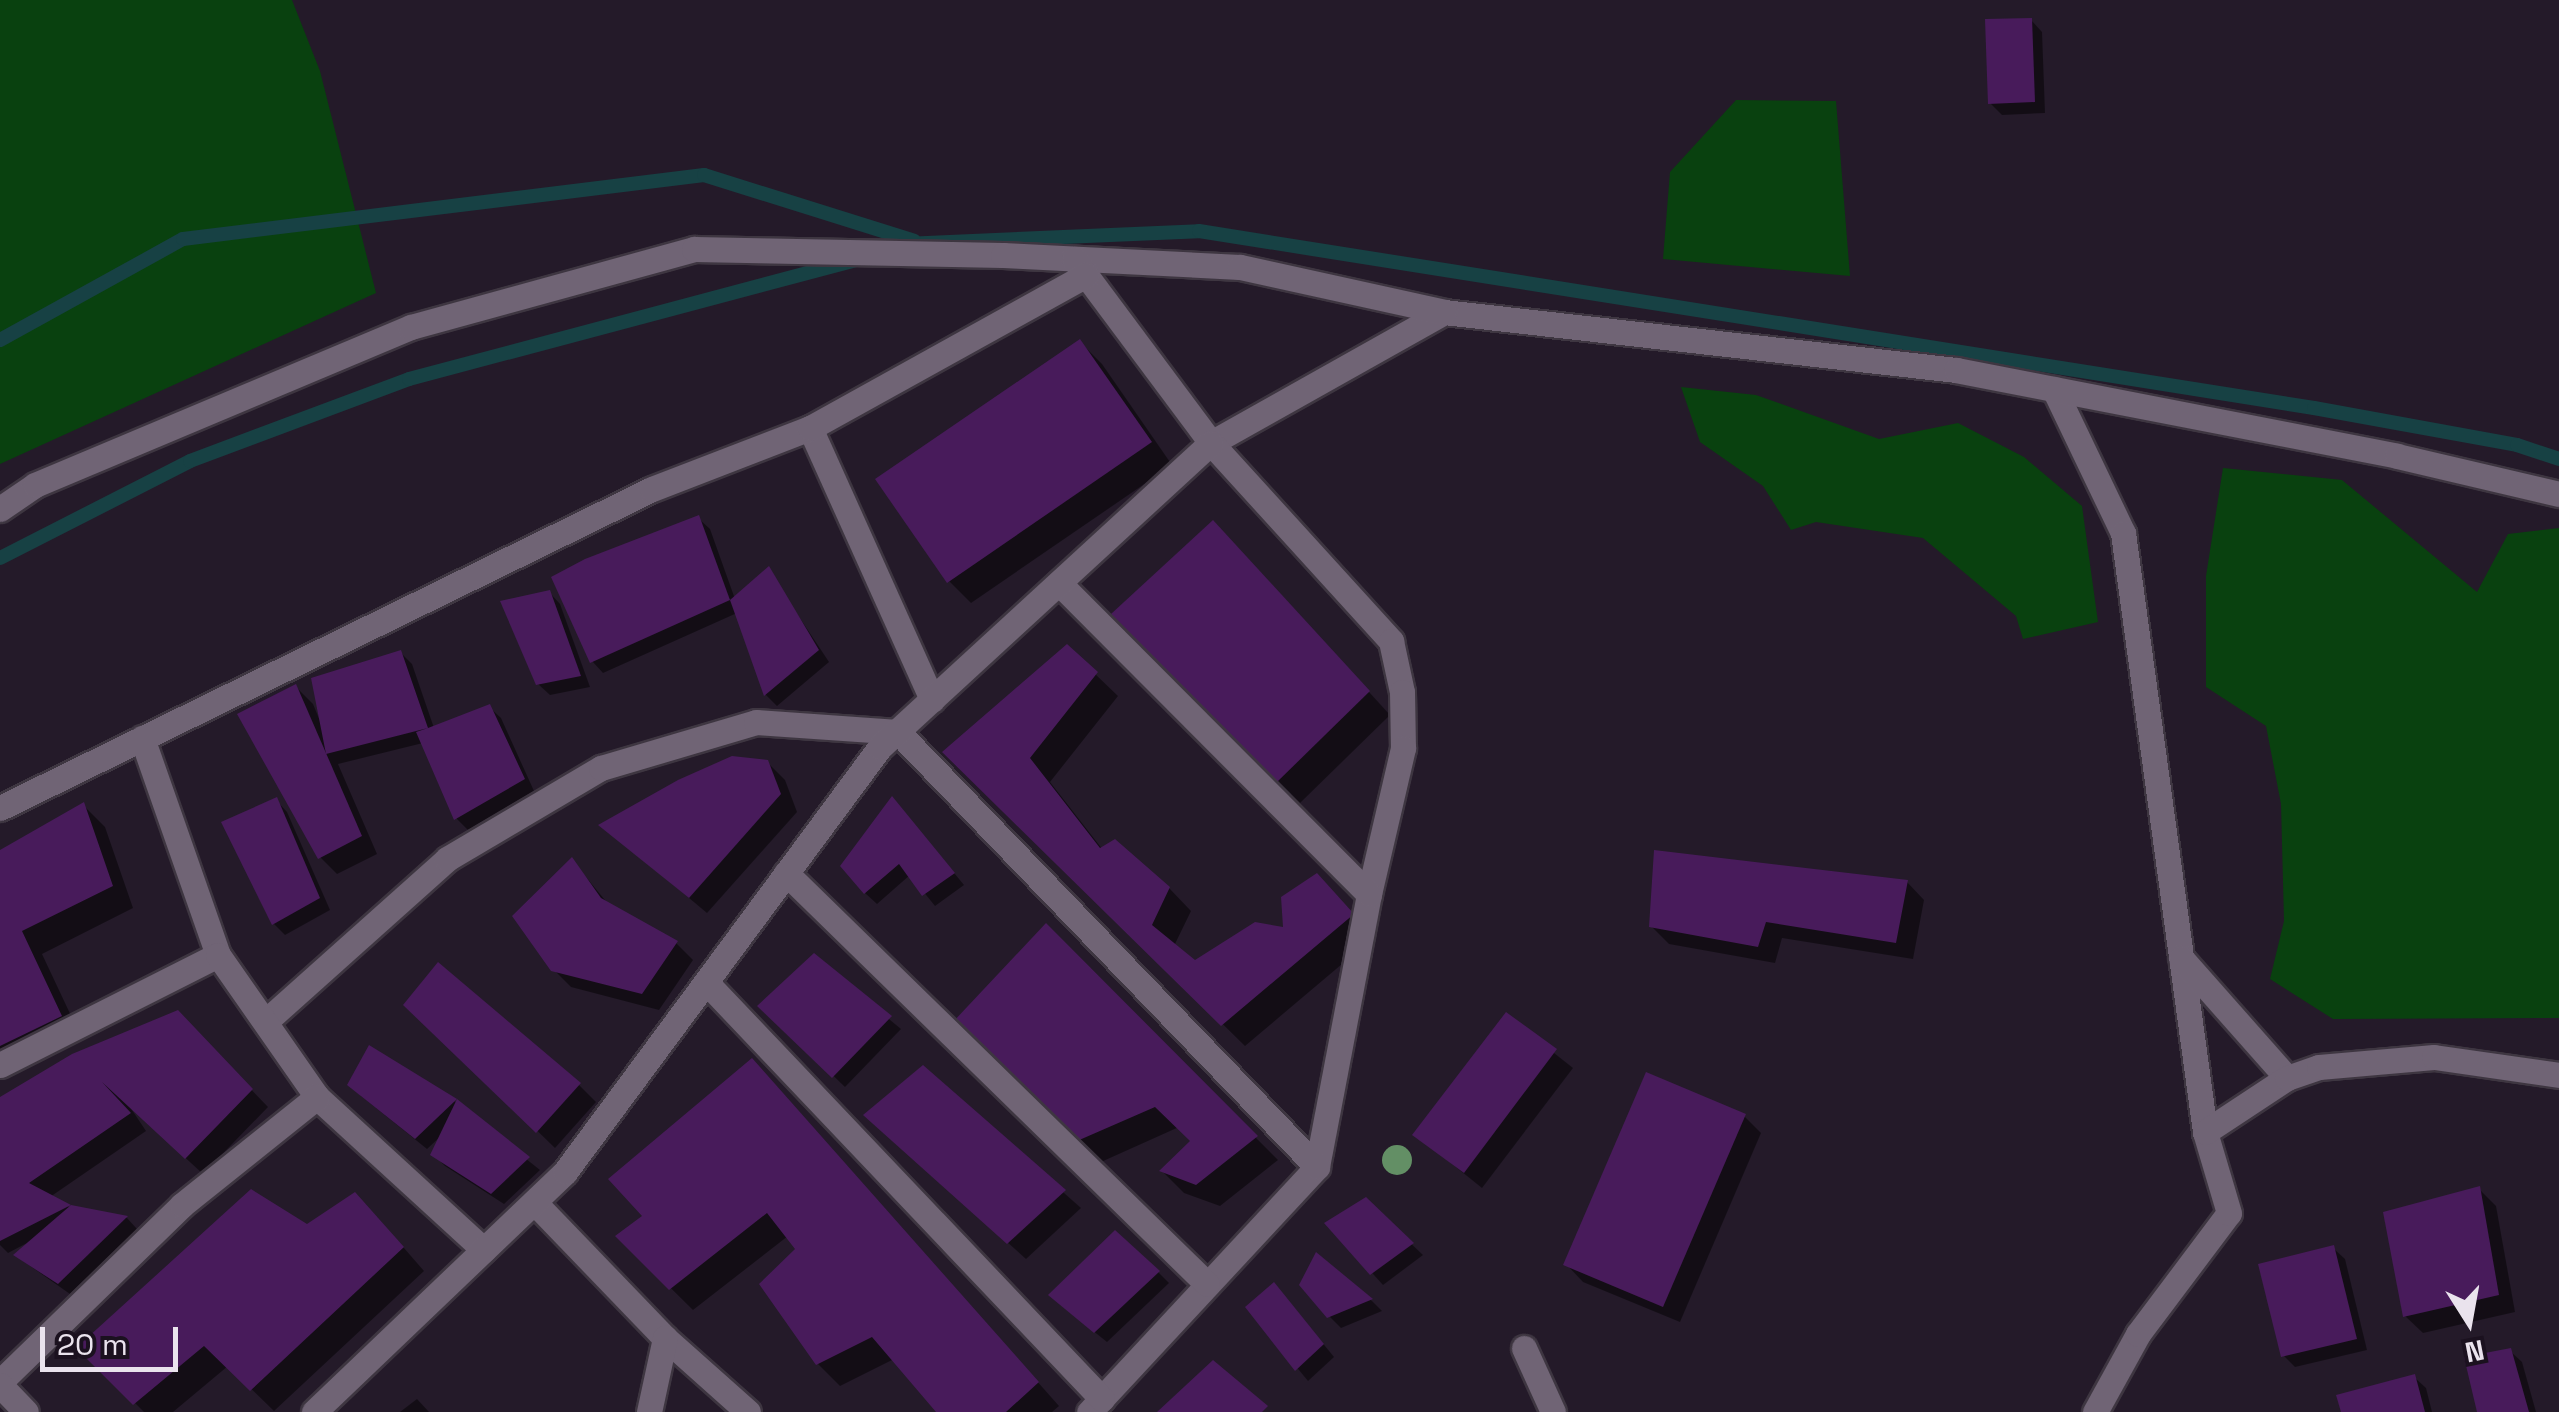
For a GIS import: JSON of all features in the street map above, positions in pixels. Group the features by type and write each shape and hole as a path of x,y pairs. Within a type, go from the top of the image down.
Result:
{"street":[{"path":"0,509 35,486 411,326 694,249 1080,267 1240,266 1444,312 1956,370 2397,456 2559,494"},
{"path":"0,808 652,489 810,428 1080,267"},
{"path":"706,982 1096,1406 1317,1166 1369,894 1404,748 1402,692 1391,641 1211,443 1080,267"},
{"path":"314,1412 564,1172 880,747 1211,443 1444,312"},
{"path":"2054,389 2124,534 2206,1132 2229,1213 2138,1334 2095,1412"},
{"path":"810,428 932,700"},
{"path":"1059,582 1369,894"},
{"path":"266,1020 447,859 601,768 756,722 898,732 1317,1166"},
{"path":"142,738 218,955 317,1097 484,1250"},
{"path":"786,873 1207,1284"},
{"path":"0,1065 218,955"},
{"path":"2181,958 2287,1078"},
{"path":"2206,1132 2287,1078 2319,1067 2434,1057 2559,1075"},
{"path":"26,1412 0,1384 182,1206 317,1097"},
{"path":"535,1203 665,1338 748,1412"},
{"path":"649,1412 665,1338"},
{"path":"1524,1348 1553,1412"}],"green space":[{"path":"0,0 292,0 320,71 376,293 0,464"},
{"path":"1736,100 1836,101 1850,276 1663,259 1670,172"},
{"path":"1681,387 1756,395 1879,439 1958,423 2024,457 2082,506 2098,622 2023,639 2016,616 1923,538 1816,522 1791,530 1763,486 1700,442"},
{"path":"2223,468 2342,480 2477,592 2508,534 2559,528 2559,1018 2333,1019 2270,979 2284,921 2281,804 2266,726 2206,687 2206,576"}],"building":[{"path":"2032,18 2035,102 1988,104 1985,19"},
{"path":"1080,339 1152,442 947,583 875,479"},
{"path":"699,515 730,600 590,663 551,577 585,559"},
{"path":"1213,520 1370,691 1276,783 1111,614"},
{"path":"769,566 819,650 764,696 730,600"},
{"path":"550,590 581,676 536,685 500,601"},
{"path":"1067,644 1098,672 1030,758 1100,848 1115,839 1170,887 1152,925 1195,960 1255,922 1283,927 1281,897 1317,873 1354,914 1221,1026 942,752"},
{"path":"401,650 428,728 326,754 311,678"},
{"path":"296,684 362,836 318,859 237,714"},
{"path":"490,704 525,779 454,820 416,732"},
{"path":"732,756 768,760 781,794 689,898 598,825 678,780"},
{"path":"892,796 955,873 922,896 899,864 864,894 840,866"},
{"path":"277,797 320,898 272,925 221,822"},
{"path":"84,802 113,886 22,931 62,1016 0,1046 0,850"},
{"path":"1654,850 1908,880 1896,943 1766,922 1758,947 1649,927"},
{"path":"572,857 601,898 678,941 642,994 551,971 512,916"},
{"path":"1046,923 1258,1136 1196,1185 1159,1171 1190,1141 1155,1107 1077,1141 952,1023"},
{"path":"814,953 892,1016 832,1078 757,1006"},
{"path":"438,962 581,1083 536,1133 403,1005"},
{"path":"178,1010 253,1089 185,1159 102,1082 131,1113 29,1183 71,1205 0,1241 0,1097 72,1054"},
{"path":"1506,1012 1557,1049 1464,1173 1412,1135"},
{"path":"369,1045 457,1099 415,1139 347,1085"},
{"path":"752,1058 1039,1382 1006,1412 936,1412 872,1337 816,1365 759,1284 795,1249 767,1213 669,1290 615,1236 642,1216 608,1179"},
{"path":"923,1065 1066,1190 1007,1244 863,1115"},
{"path":"1646,1072 1746,1114 1663,1307 1563,1265"},
{"path":"457,1099 530,1157 491,1194 430,1155"},
{"path":"2480,1186 2499,1295 2403,1317 2383,1212"},
{"path":"251,1189 307,1224 355,1192 404,1247 250,1391 204,1346 133,1405 76,1348"},
{"path":"1366,1197 1414,1243 1370,1275 1324,1223"},
{"path":"71,1205 128,1216 58,1284 13,1255"},
{"path":"1115,1230 1160,1271 1094,1333 1048,1295"},
{"path":"2334,1245 2357,1339 2281,1357 2258,1264"},
{"path":"1316,1252 1373,1299 1327,1318 1299,1285"},
{"path":"1274,1282 1324,1344 1295,1371 1245,1307"},
{"path":"2511,1348 2529,1412 2477,1412 2464,1357"},
{"path":"1213,1360 1268,1406 1262,1412 1157,1412"},
{"path":"2415,1374 2425,1412 2341,1412 2336,1395"}],"waterway":[{"path":"0,340 183,239 704,175 914,241"},
{"path":"904,244 1199,231 2314,408 2517,445 2559,459"},
{"path":"0,558 190,461 409,379 855,260"}]}
